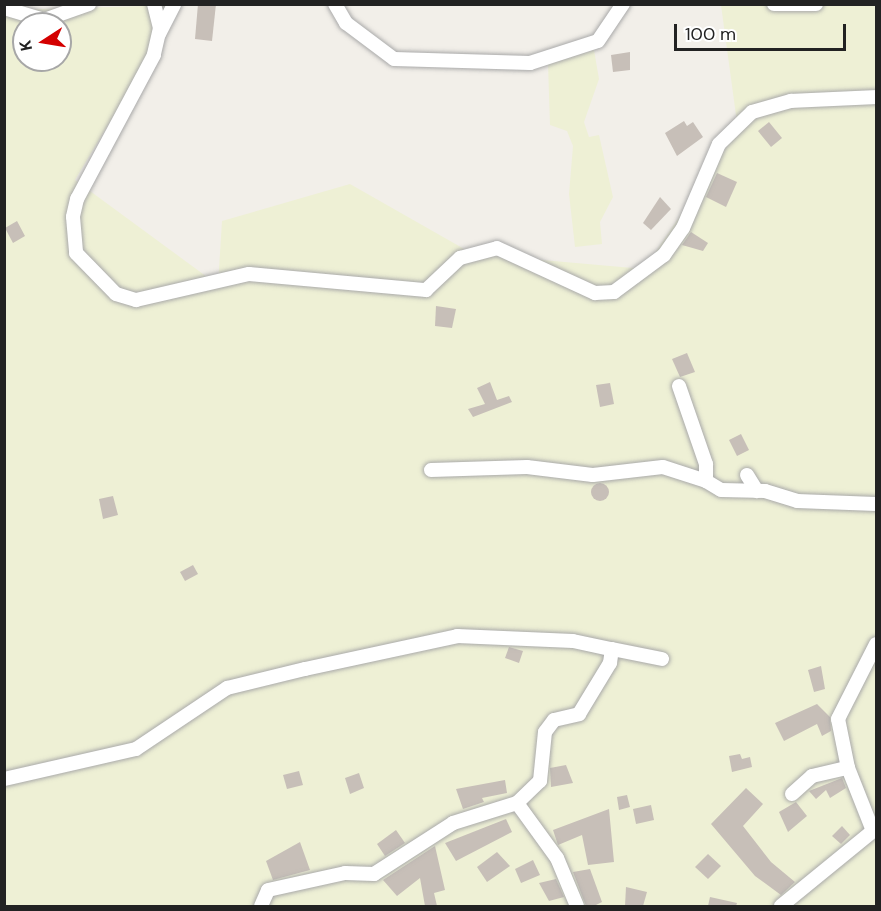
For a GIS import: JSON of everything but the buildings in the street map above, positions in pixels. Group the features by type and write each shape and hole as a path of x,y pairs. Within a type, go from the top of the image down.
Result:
{"street":[{"path":"4,8 44,20 89,4"},
{"path":"154,4 159,34"},
{"path":"174,4 159,34 139,89 77,199 73,217 76,253 116,294 136,300 249,274 426,290 460,258 497,248 595,293 614,292 664,255 683,228 719,144 752,112 791,101 876,97"},
{"path":"335,4 346,23 394,59 530,63 598,41 623,4"},
{"path":"774,4 816,4"},
{"path":"680,386 706,464 706,481"},
{"path":"431,470 527,467 593,475 663,467 706,481 721,490 757,491 796,501 876,504"},
{"path":"747,475 757,491"},
{"path":"4,779 136,748 227,688 457,636 573,641 662,659"},
{"path":"781,906 875,832 848,768 838,719 876,644"},
{"path":"261,906 268,890 345,873 374,874 453,823 517,803 540,781 545,732 554,720 579,714 610,663 612,649"},
{"path":"792,794 812,776 848,768"},
{"path":"517,803 556,858 577,906"}],"green space":[{"path":"180,5 75,180 218,285 222,221 350,184 473,254 644,269 738,130 721,5 876,5 876,906 5,906 4,10"},
{"path":"594,50 599,79 584,122 589,137 599,135 613,197 600,222 602,244 575,247 569,194 573,146 567,131 550,125 548,64"}]}
